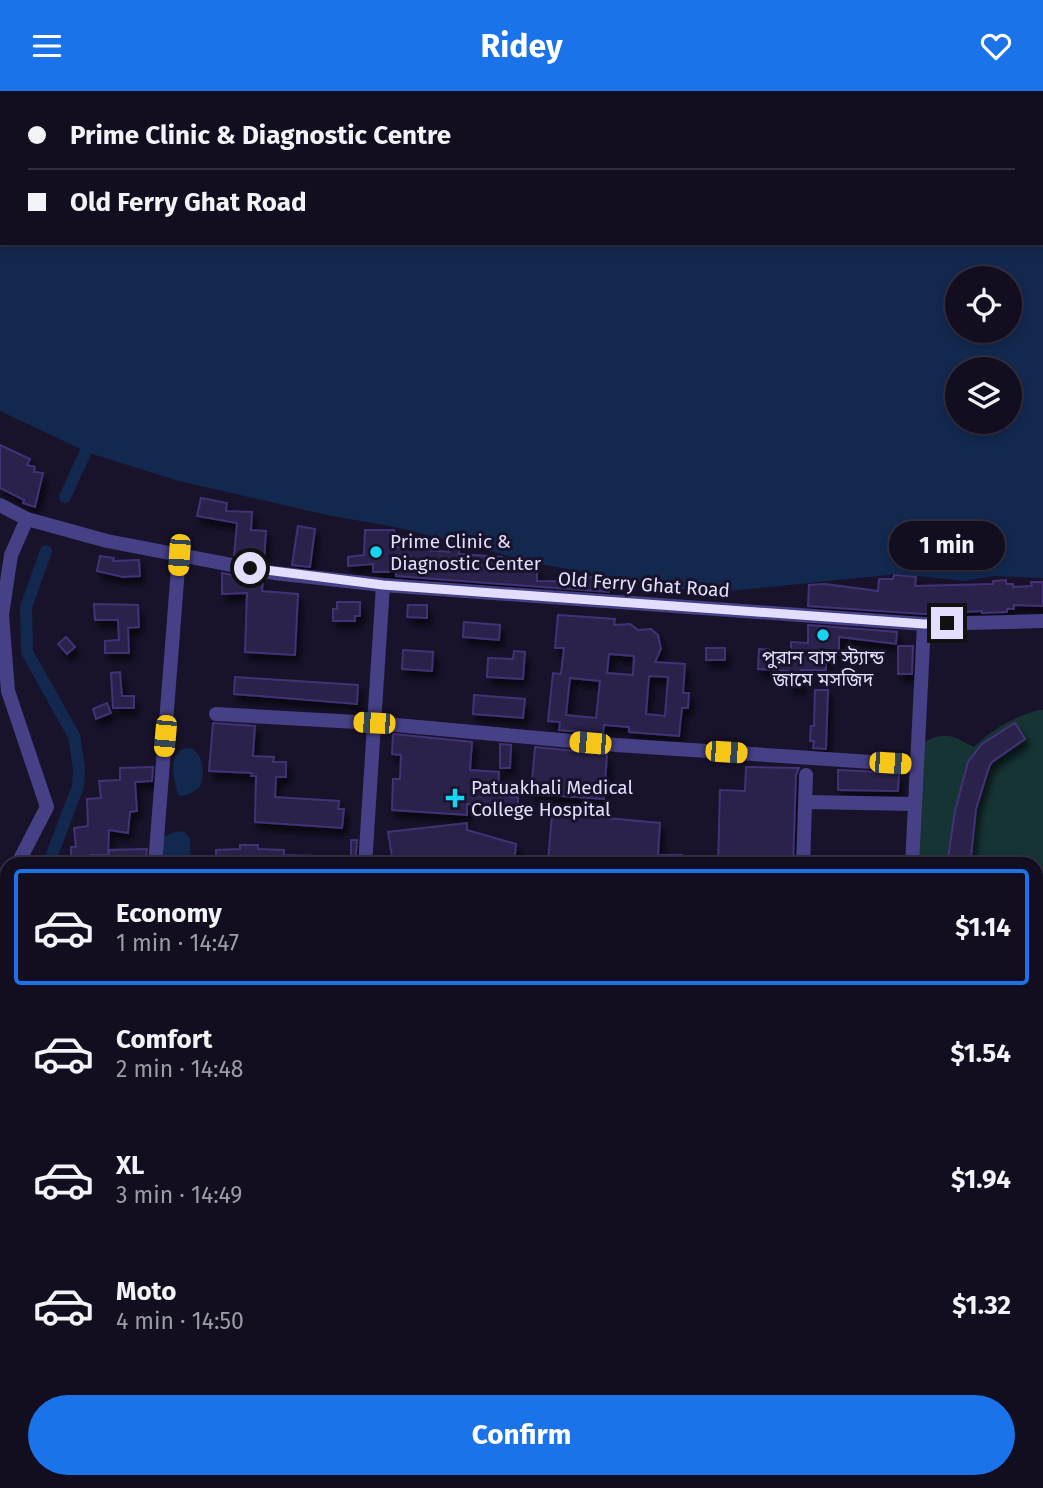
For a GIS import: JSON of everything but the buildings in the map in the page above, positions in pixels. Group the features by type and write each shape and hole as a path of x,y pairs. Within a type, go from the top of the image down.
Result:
{"street":[{"name":"Old Ferry Ghat Road","path":"0,505 27,519 107,541 274,573 383,585 924,624 1043,621"},
{"path":"21,857 47,807 8,691 2,615 11,555 27,519"},
{"path":"156,857 179,555"},
{"path":"366,857 383,585"},
{"path":"912,857 924,624"},
{"path":"216,714 374,723 616,745 917,765"},
{"path":"803,857 806,775"},
{"path":"806,802 915,804"}],"green space":[{"path":"1043,710 1043,857 971,857 976,809 989,767 982,744 968,762 955,811 948,857 917,857 924,742 945,736 974,747 1004,724"}],"water":[{"path":"0,245 1043,245 1043,578 993,576 965,581 898,574 719,592 681,589 545,565 395,527 327,515 179,481 89,453 0,411"},
{"path":"193,749 200,757 203,771 201,782 200,787 192,792 178,795 174,761 180,751"},
{"path":"178,831 184,832 190,838 191,857 162,857 163,837"}],"waterway":[{"path":"65,497 92,438"},
{"path":"46,551 26,607 27,652 74,736 79,769 78,786 51,857"}],"place":[{"name":"Prime Clinic & Diagnostic Center","path":"376,552"},
{"name":"পুরান বাস স্ট্যান্ড জামে মসজিদ","path":"823,635"},
{"name":"Patuakhali Medical College Hospital","path":"455,798"}],"route":[{"path":"250,568 383,585 924,624 947,623"}]}
